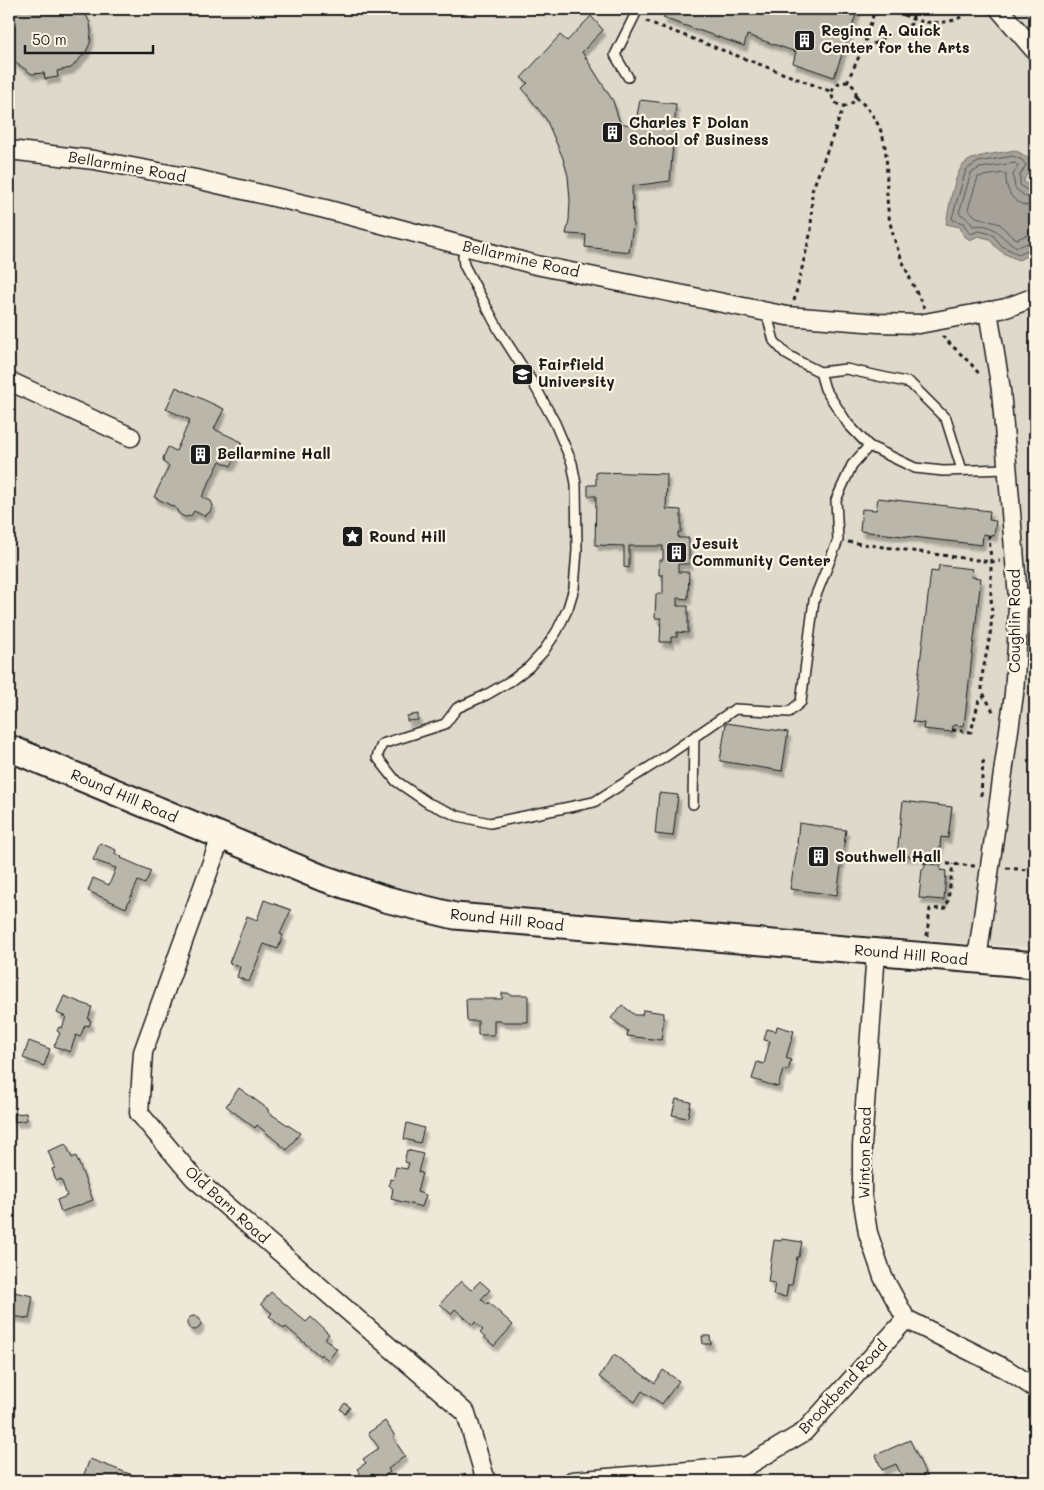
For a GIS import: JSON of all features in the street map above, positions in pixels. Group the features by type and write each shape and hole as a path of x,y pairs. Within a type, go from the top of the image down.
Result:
{"main road":[{"name":"Round Hill Road","path":"9,748 320,877 385,898 455,916 1035,964"}],"street":[{"path":"1000,9 1035,51"},
{"name":"Bellarmine Road","path":"9,150 94,160 196,179 325,209 536,265 790,316 878,323 919,324 1006,308 1035,297"},
{"name":"Coughlin Road","path":"977,960 1014,694 1017,646 1027,598 1008,469 1001,390 988,312"},
{"path":"9,381 131,437"},
{"name":"Old Barn Road","path":"221,837 143,1052 139,1113 194,1178 466,1413 486,1481"},
{"name":"Winton Road","path":"876,952 862,1146 862,1196 868,1233 883,1277 906,1320"},
{"path":"906,1320 1006,1368 1035,1388"},
{"name":"Brookbend Road","path":"572,1481 747,1466 804,1432 906,1320"}],"lane":[{"path":"628,78 615,55 636,13"},
{"path":"465,246 464,265 500,332 536,388 555,423 572,463 576,484 577,540 574,588 568,608 557,631 529,667 493,691 457,708 445,724 382,744 377,757 396,781 428,803 458,816 490,823 594,802 659,761 735,709 789,712 801,702 814,600 838,540 836,500 852,465 869,446"},
{"path":"766,311 774,341 786,354 820,372 846,369 910,383 946,419 962,470"},
{"path":"820,372 825,388 848,424 869,446 915,468 943,471 1008,469"},
{"path":"693,804 694,737"}],"path":[{"path":"615,9 636,13 832,92"},
{"path":"847,82 863,49 875,9"},
{"path":"898,9 901,14 912,19 944,23 959,18 972,9"},
{"path":"863,49 911,24 915,9"},
{"path":"839,82 847,82 851,83 856,89 856,97 851,104 844,106 834,100 832,92 839,82"},
{"path":"856,97 868,108 881,128 888,167 890,222 905,268 930,322 971,364 985,382"},
{"path":"790,316 811,231 812,191 844,106"},
{"path":"989,535 992,616 982,676 982,691 997,719"},
{"path":"838,540 991,562 1008,560"},
{"path":"952,730 972,732 979,700 985,696"},
{"path":"980,798 983,762 994,760"},
{"path":"924,956 930,909 947,908 953,864"}],"shaded area":[{"name":"Fairfield University","path":"9,9 1035,9 1035,948 639,921 449,902 350,876 9,740"}],"water":[{"path":"1014,150 1030,161 1030,169 1024,182 1031,187 1035,187 1035,251 1019,260 999,250 990,239 978,236 970,240 963,235 960,227 946,224 954,186 963,165 979,157"}],"building":[{"path":"14,9 83,9 90,23 91,33 90,43 86,52 71,68 57,71 58,77 45,79 44,73 32,74 9,58 9,16"},
{"name":"Regina A. Quick Center for the Arts","path":"666,9 858,9 834,77 793,63 796,52 747,35 744,46 663,18"},
{"name":"Charles F Dolan School of Business","path":"591,16 603,30 582,52 613,101 620,123 635,126 640,100 676,104 670,181 632,186 633,225 629,252 585,247 586,235 566,234 570,200 568,176 563,158 546,119 522,88 528,83 521,78 560,35 567,41"},
{"name":"Bellarmine Hall","path":"176,387 224,409 214,429 242,442 231,466 220,461 202,497 211,501 213,506 209,513 204,516 194,511 191,516 185,517 179,514 176,508 154,497 169,466 164,463 163,458 168,447 176,451 190,420 166,409"},
{"name":"Jesuit Community Center","path":"596,472 667,474 666,509 681,510 681,532 678,532 678,538 689,538 689,564 678,564 678,572 689,572 688,599 677,598 677,606 688,606 688,633 677,632 677,637 671,637 671,642 660,642 661,618 655,618 656,594 663,594 663,575 659,575 659,560 663,560 663,546 629,546 629,568 624,567 624,546 595,545 596,496 588,496 588,485 596,485"},
{"path":"878,498 990,511 989,520 996,521 994,536 983,534 982,545 860,531 862,509 876,510"},
{"path":"939,565 972,569 971,577 981,578 964,726 953,725 952,732 923,729 924,723 913,722 931,571 938,572"},
{"path":"418,714 418,720 407,721 407,716"},
{"path":"726,723 788,732 782,771 720,761"},
{"path":"659,793 678,795 673,836 655,834"},
{"path":"903,801 952,807 948,838 941,837 939,855 922,853 922,857 897,855"},
{"name":"Southwell Hall","path":"799,823 846,830 837,895 790,889 798,843"},
{"path":"100,843 116,850 115,854 121,858 151,871 145,884 138,881 126,908 88,891 93,878 109,885 116,868 93,860"},
{"path":"925,864 941,865 940,870 946,871 944,900 919,898 922,869 924,869"},
{"path":"264,900 291,910 280,934 283,935 278,949 264,944 249,982 237,977 240,967 229,963 247,916 257,920"},
{"path":"502,993 528,995 528,1022 501,1022 501,1020 494,1020 494,1035 478,1035 478,1021 467,1021 466,999 502,999"},
{"path":"64,996 92,1007 88,1019 91,1021 89,1026 85,1025 80,1037 76,1035 70,1052 54,1046 60,1033 57,1031 59,1027 62,1028 66,1017 57,1013"},
{"path":"622,1005 635,1015 642,1015 643,1010 664,1013 661,1040 627,1036 628,1031 611,1018"},
{"path":"777,1026 794,1031 786,1058 791,1060 788,1071 783,1070 778,1087 752,1079 757,1062 764,1064 770,1041 764,1040 767,1029 776,1031"},
{"path":"29,1041 50,1049 44,1066 23,1058"},
{"path":"239,1088 268,1109 268,1112 300,1133 287,1150 257,1125 255,1128 226,1106"},
{"path":"676,1099 691,1102 686,1118 672,1115"},
{"path":"26,1113 27,1120 15,1122 14,1114"},
{"path":"407,1123 424,1128 420,1143 404,1139"},
{"path":"66,1144 72,1158 76,1156 93,1200 61,1212 57,1200 67,1196 61,1179 56,1181 52,1169 55,1168 48,1151"},
{"path":"407,1150 423,1154 418,1172 422,1173 417,1192 426,1195 422,1207 391,1199 393,1189 389,1185 390,1179 393,1180 396,1167 407,1169 409,1163 404,1162"},
{"path":"782,1239 802,1242 792,1285 788,1285 786,1297 773,1295 775,1283 768,1282 774,1240 781,1241"},
{"path":"461,1281 471,1290 480,1281 490,1290 481,1299 487,1304 488,1302 513,1325 494,1346 480,1333 483,1330 475,1322 473,1325 455,1309 451,1314 440,1304"},
{"path":"9,1291 33,1296 29,1319 9,1315"},
{"path":"271,1292 306,1322 311,1317 329,1334 325,1339 337,1349 328,1360 321,1354 320,1356 286,1327 284,1329 269,1316 272,1313 261,1304"},
{"path":"194,1316 199,1318 201,1323 199,1328 194,1330 189,1328 187,1323 189,1318"},
{"path":"702,1336 710,1336 711,1344 703,1344"},
{"path":"614,1355 655,1383 663,1370 679,1381 662,1404 642,1391 635,1402 599,1377"},
{"path":"345,1403 350,1407 345,1414 340,1409"},
{"path":"385,1421 405,1456 388,1469 390,1472 378,1481 373,1474 365,1480 357,1469 366,1463 363,1459 379,1448 368,1433"},
{"path":"910,1440 929,1481 904,1481 896,1464 882,1470 876,1455"},
{"path":"90,1459 143,1479 142,1481 88,1481 82,1479"}],"place":[{"name":"Regina A. Quick Center for the Arts","path":"805,40"},
{"name":"Charles F Dolan School of Business","path":"613,132"},
{"name":"Fairfield University","path":"522,374"},
{"name":"Bellarmine Hall","path":"201,454"},
{"name":"Round Hill","path":"353,537"},
{"name":"Jesuit Community Center","path":"676,553"},
{"name":"Southwell Hall","path":"819,857"}]}
